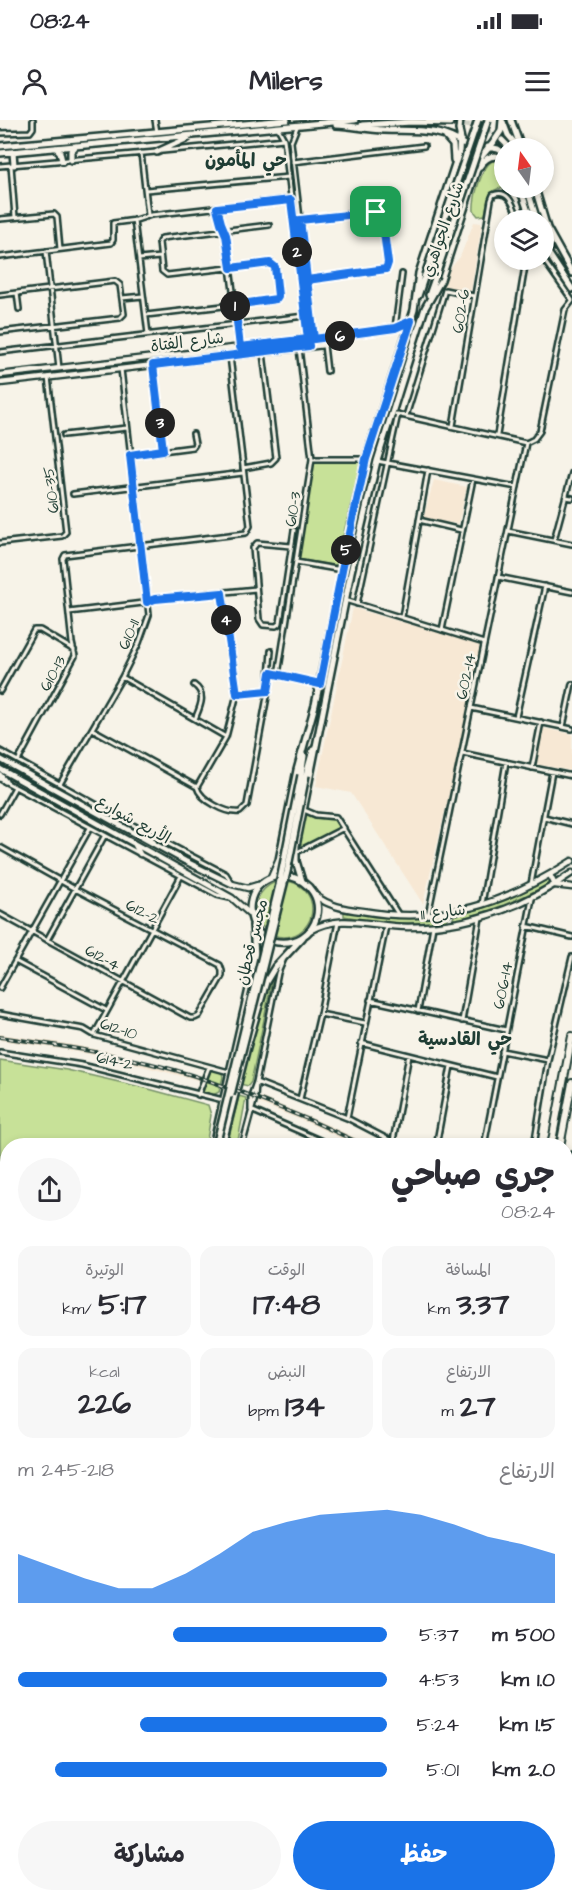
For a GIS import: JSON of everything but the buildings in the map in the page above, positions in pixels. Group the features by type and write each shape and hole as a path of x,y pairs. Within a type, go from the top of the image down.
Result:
{"highway":[{"path":"553,1138 572,1036"},
{"path":"562,1138 572,1083"}],"main road":[{"path":"0,146 157,132 225,123 287,120"},
{"path":"0,153 355,120"},
{"name":"شارع الجواهري","path":"306,742 366,459 411,321 419,273 462,142 460,120"},
{"path":"414,310 478,120"},
{"path":"425,308 488,120"},
{"path":"512,120 517,138"},
{"path":"502,121 511,138"},
{"name":"شارع الجواهري","path":"315,746 377,461 395,413 425,308 441,280 483,153 501,131 502,121"},
{"path":"348,125 450,123"},
{"path":"317,124 439,133 478,150 490,146 494,148"},
{"path":"439,133 453,145 454,165"},
{"path":"157,152 198,135"},
{"path":"71,160 71,152 76,146"},
{"path":"54,148 60,152 62,160"},
{"path":"13,152 13,165"},
{"path":"454,165 461,157 472,154 477,158 477,169"},
{"path":"477,169 485,159 494,156"},
{"path":"538,198 547,228 572,273"},
{"path":"554,261 572,289"},
{"path":"271,878 279,860 295,777 306,742"},
{"name":"مجسر قحطان","path":"219,1138 279,885 303,775 306,742"},
{"path":"219,1138 266,982 275,967 315,923 317,903 314,894 302,881 297,869 296,853 315,746"},
{"name":"مجسر قحطان","path":"303,775 315,746"},
{"path":"218,1138 223,1100 253,972 255,938 250,914 253,894 261,884 278,876"},
{"path":"289,876 302,881"},
{"path":"253,925 263,937"},
{"path":"272,941 288,943 303,937"}],"street":[{"path":"0,133 30,132 33,128 33,120"},
{"path":"155,120 157,132"},
{"path":"298,126 291,142 315,346"},
{"path":"278,128 284,139 309,346"},
{"path":"0,166 284,139"},
{"path":"293,162 424,146"},
{"path":"141,153 148,215"},
{"path":"13,165 15,217"},
{"path":"146,190 288,175 295,172"},
{"name":"602-6","path":"453,426 491,200 496,193 506,194 515,210"},
{"path":"0,257 112,243 114,240 113,223 148,215 291,200"},
{"path":"217,208 225,230 240,347"},
{"path":"300,220 379,212 382,217 386,245 388,264 384,270 307,280"},
{"path":"0,219 55,214 60,250"},
{"path":"134,220 148,334"},
{"path":"146,315 276,299 278,296 275,267 270,263 167,275 163,272 160,256 160,238 269,225"},
{"path":"46,251 59,368"},
{"path":"139,259 160,256"},
{"path":"497,435 524,270"},
{"path":"357,603 388,463 395,413 526,442 534,439 540,432 565,310 572,301 551,270"},
{"path":"395,328 402,274"},
{"path":"0,295 117,281 120,285 124,314 122,317 0,332"},
{"path":"406,417 445,290 474,296"},
{"path":"16,293 19,309"},
{"path":"122,298 143,296"},
{"path":"0,352 305,316"},
{"name":"شارع الفتاة","path":"0,375 314,339 395,328 411,321"},
{"path":"324,345 327,371"},
{"name":"شارع الفتاة","path":"0,383 324,345"},
{"name":"610-3","path":"278,675 312,459 299,348"},
{"path":"243,468 271,463 276,458 263,352"},
{"path":"169,355 170,363"},
{"path":"141,545 246,533 250,526 230,356"},
{"path":"153,365 163,450"},
{"name":"610-11","path":"60,784 122,677 145,629 149,615 121,369"},
{"name":"610-35","path":"0,543 62,536 66,531 48,377"},
{"path":"64,435 128,428"},
{"path":"130,455 193,447 195,444 193,434"},
{"name":"602-14","path":"428,915 526,442"},
{"path":"312,459 366,459"},
{"path":"377,461 517,488"},
{"path":"402,617 428,470"},
{"path":"73,494 243,473"},
{"path":"554,540 572,473"},
{"path":"442,630 473,479"},
{"path":"566,497 572,498"},
{"path":"419,520 462,530"},
{"path":"291,546 257,543 253,548 260,622 265,625 279,625 294,530"},
{"path":"508,531 572,544"},
{"name":"610-13","path":"18,761 75,656 63,559 66,555 141,545"},
{"path":"296,562 342,570"},
{"path":"498,577 572,592"},
{"path":"516,717 545,586"},
{"path":"69,612 155,599 256,589"},
{"path":"196,787 226,737 237,694 222,593"},
{"path":"345,600 484,643"},
{"path":"0,691 34,630 40,630 74,650"},
{"path":"92,729 196,787 201,796 227,812 240,812 249,800 271,673 271,651"},
{"path":"271,673 320,684"},
{"path":"122,677 226,737"},
{"path":"563,727 572,684"},
{"path":"194,685 199,688 202,702 195,719"},
{"path":"237,694 268,691"},
{"path":"471,708 572,729"},
{"path":"532,768 541,722"},
{"path":"0,751 226,874 232,884"},
{"path":"462,753 572,776"},
{"name":"الأربع شوارع","path":"0,759 155,845 232,884 248,888 261,884"},
{"path":"482,906 506,762"},
{"name":"الأربع شوارع","path":"0,769 232,898 250,914"},
{"path":"35,778 38,772"},
{"path":"531,885 552,772"},
{"path":"2,778 217,896 232,898"},
{"path":"0,814 15,787"},
{"path":"304,810 316,815 335,816 399,915"},
{"path":"544,817 572,824"},
{"path":"0,988 1,982 32,932 90,827"},
{"path":"296,853 344,828"},
{"path":"144,831 155,845"},
{"path":"47,940 105,836"},
{"path":"135,845 140,854"},
{"name":"612-2","path":"0,847 220,965 222,976 199,1016 195,1018"},
{"name":"شارع 11","path":"314,894 336,906 372,913 399,915 450,913 482,906 531,885 572,861"},
{"name":"شارع 11","path":"309,931 339,921 386,927 433,926 480,918 532,899 572,873"},
{"path":"550,875 555,885 572,888"},
{"path":"94,1035 181,876"},
{"name":"606-14","path":"486,1138 532,899"},
{"path":"450,913 452,924"},
{"name":"612-4","path":"0,914 189,1018 195,1018"},
{"path":"462,1021 480,918"},
{"path":"300,1100 339,921"},
{"path":"418,1011 433,926"},
{"path":"526,926 572,937"},
{"path":"347,1118 386,927"},
{"path":"244,1138 278,973 287,954"},
{"path":"535,1138 548,1060 572,957"},
{"path":"15,961 107,1010"},
{"path":"370,1000 506,1030"},
{"name":"612-10","path":"0,1014 72,1026 89,1031 94,1035 229,1072"},
{"path":"320,1014 365,1023"},
{"path":"361,1043 497,1077"},
{"path":"502,1051 548,1060"},
{"name":"614-2","path":"0,1052 82,1065 223,1100"},
{"path":"394,1138 409,1055"},
{"path":"438,1138 451,1066"},
{"path":"198,1095 209,1067"},
{"path":"256,1082 347,1118 387,1138"},
{"path":"251,1110 315,1138"}],"shaded area":[{"path":"474,222 482,223 471,291 443,286 448,271 460,257"},
{"path":"434,480 467,487 458,524 423,519"},
{"path":"353,608 484,646 423,904 351,793 316,786"},
{"path":"542,728 572,734 572,771 535,764"},
{"path":"0,1034 110,1052 202,1077 201,1081 110,1058 0,1040"},
{"path":"260,1097 355,1138 340,1138 258,1103"}],"green space":[{"path":"494,161 494,190 490,194 485,215 478,216 474,211 476,191 488,165"},
{"path":"317,460 361,463 336,565 297,559 314,462"},
{"path":"305,814 314,818 334,819 339,828 299,848"},
{"path":"545,880 548,882 547,885 514,901 468,917 456,920 453,918 455,914 484,907"},
{"path":"284,881 299,886 307,894 312,909 307,924 299,932 284,937 269,932 261,924 256,909 261,894 269,886"},
{"path":"345,911 401,918 445,916 447,919 445,922 385,923 344,916"},
{"path":"273,976 251,1082 248,1086 240,1084 267,989"},
{"path":"0,1060 67,1070 145,1088 208,1105 211,1115 207,1138 0,1138"},
{"path":"210,1068 222,1073 223,1077 219,1092 213,1095 203,1093"},
{"path":"239,1096 246,1098 238,1138 229,1138"}],"tunnel":[{"path":"450,123 481,127 499,138"}],"railway":[{"path":"0,1037 86,1050 143,1062 226,1087"},
{"path":"236,1090 349,1138"}],"district":[{"name":"حي المأمون","path":"246,160"},
{"name":"حي القادسية","path":"465,1039"}],"route":[{"path":"376,212 300,220 314,339 308,339 240,347 235,305 276,299 278,296 275,267 270,263 231,268 226,235 217,208 291,200 308,339 309,346 153,365 163,450 130,455 147,602 155,599 222,593 237,694 268,691 271,673 320,684 366,459 411,321 395,328 314,339 307,280 382,270 386,269 388,263 382,217 379,212 376,212"}]}
